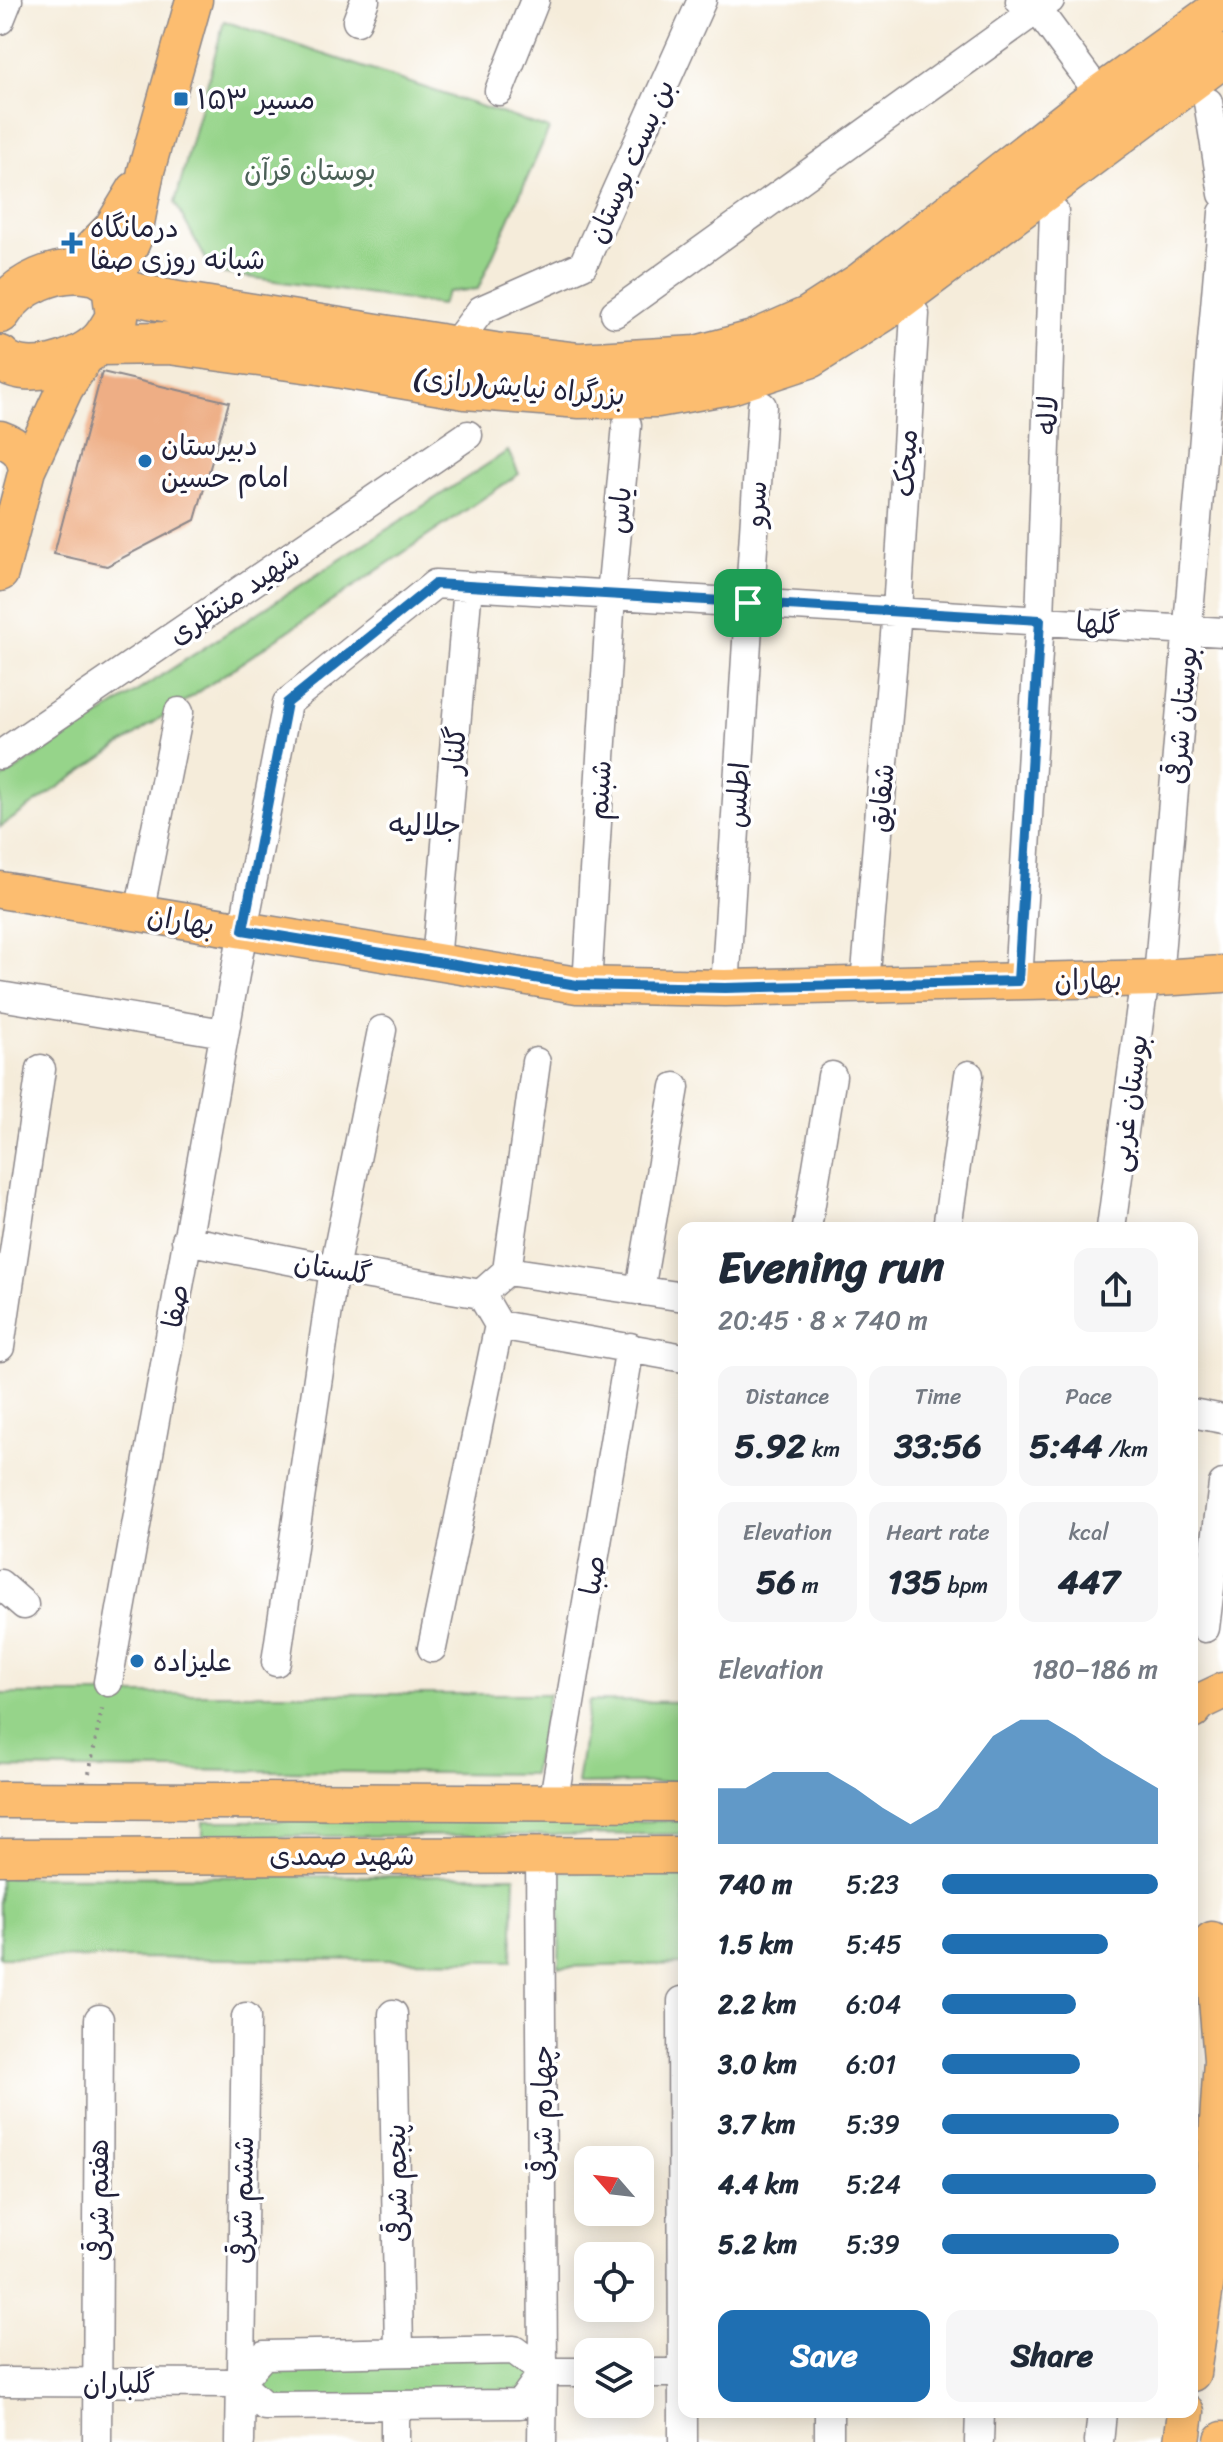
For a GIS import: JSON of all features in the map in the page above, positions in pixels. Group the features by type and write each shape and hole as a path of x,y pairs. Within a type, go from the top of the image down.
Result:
{"highway":[{"name":"بزرگراه نیایش(رازی)","path":"60,273 94,273 114,287 178,303 495,354 579,364 696,357 753,342 810,317 861,284 1101,96 1223,8"},
{"name":"بزرگراه نیایش(رازی)","path":"95,346 169,343 319,363 465,388 580,397 657,396 730,383 809,357 882,311 1223,56"},
{"path":"0,278 60,273"},
{"path":"0,312 8,298 60,273"},
{"path":"0,357 6,363 32,370 63,364 95,346 117,317 114,287"}],"main road":[{"path":"114,287 133,239 146,171 194,0"},
{"path":"1101,96 1124,130"},
{"path":"60,273 112,228 146,171"},
{"path":"0,573 27,470 65,388 95,346"},
{"path":"0,439 13,443 25,455 27,470"},
{"name":"بهاران","path":"0,890 587,985 725,988 1223,974"},
{"name":"شهید صمدی","path":"0,1800 678,1803"},
{"path":"172,1856 173,1801"},
{"name":"شهید صمدی","path":"0,1857 678,1855"},
{"path":"1198,2333 1209,2260 1221,2099 1222,2060 1209,1936"},
{"path":"1182,2442 1185,2418"}],"street":[{"path":"0,20 8,0"},
{"path":"499,91 535,0"},
{"name":"بن بست بوستان","path":"453,347 481,310 583,265 702,0"},
{"path":"615,313 1035,3 1101,96"},
{"path":"1208,102 1223,194"},
{"name":"لاله","path":"1018,981 1040,620 1054,211"},
{"name":"بوستان شرقی","path":"1152,978 1188,628 1223,213"},
{"name":"میخک","path":"897,611 915,314"},
{"name":"سرو","path":"748,603 762,406"},
{"name":"یاس","path":"611,595 627,425"},
{"name":"شهید منتظری","path":"0,755 468,435"},
{"name":"گلها","path":"243,930 287,703 435,584 1223,632"},
{"name":"گلنار","path":"436,962 468,586"},
{"name":"شبنم","path":"587,985 611,595"},
{"name":"اطلس","path":"725,988 748,603"},
{"name":"شقایق","path":"865,984 897,611"},
{"path":"139,913 179,712"},
{"name":"صفا","path":"108,1682 243,930"},
{"name":"بوستان غربی","path":"1112,1222 1152,978"},
{"path":"0,996 224,1033"},
{"path":"276,1662 334,1269 382,1030"},
{"path":"432,1648 499,1325 481,1294 507,1271 536,1062"},
{"path":"0,1347 41,1069"},
{"path":"948,1222 969,1075"},
{"path":"808,1222 832,1076"},
{"path":"640,1290 675,1087"},
{"name":"گلستان","path":"186,1240 481,1294"},
{"path":"507,1271 678,1296"},
{"path":"499,1325 678,1357"},
{"name":"صبا","path":"553,1804 630,1347"},
{"path":"1198,1414 1223,1419"},
{"path":"1205,1628 1223,1484"},
{"path":"0,1584 24,1605"},
{"name":"چهارم شرقی","path":"540,1854 542,2442"},
{"name":"پنجم شرقی","path":"393,2014 399,2352"},
{"name":"ششم شرقی","path":"240,2442 246,2017"},
{"name":"هفتم شرقی","path":"97,2442 99,2019"},
{"path":"543,2372 520,2404 265,2406 239,2383 264,2355 514,2350 543,2372 574,2372"},
{"path":"654,2373 678,2373"},
{"name":"گلباران","path":"0,2382 239,2383"},
{"path":"395,2405 395,2442"},
{"path":"683,2418 683,2442"},
{"path":"829,2418 829,2442"},
{"path":"979,2442 980,2418"},
{"path":"1099,2442 1101,2418"}],"path":[{"path":"84,1800 108,1682"}],"green space":[{"name":"بوستان قرآن","path":"224,21 549,129 478,289 448,292 441,305 213,272 175,203"},
{"path":"508,451 519,474 0,827 0,780"},
{"path":"0,1694 549,1694 533,1774 0,1768"},
{"path":"589,1701 678,1702 678,1782 577,1784"},
{"path":"203,1821 678,1821 678,1834 203,1837"},
{"path":"561,1871 678,1873 678,1964 559,1967"},
{"path":"515,1876 512,1961 0,1957 0,1877"},
{"path":"514,2351 543,2372 520,2404 265,2405 240,2383 264,2355"}],"building":[{"name":"دبیرستان امام حسین","path":"102,372 229,402 195,520 107,566 54,554"}],"place":[{"name":"مسیر ۱۵۳","path":"181,99"},
{"name":"درمانگاه شبانه روزی صفا","path":"72,243"},
{"name":"دبیرستان امام حسین","path":"145,461"},
{"name":"علیزاده","path":"137,1661"}],"district":[{"name":"جلالیه","path":"425,825"}],"route":[{"path":"435,584 748,603 1040,620 1018,981 725,988 577,985 243,930 287,703 435,584"}]}
